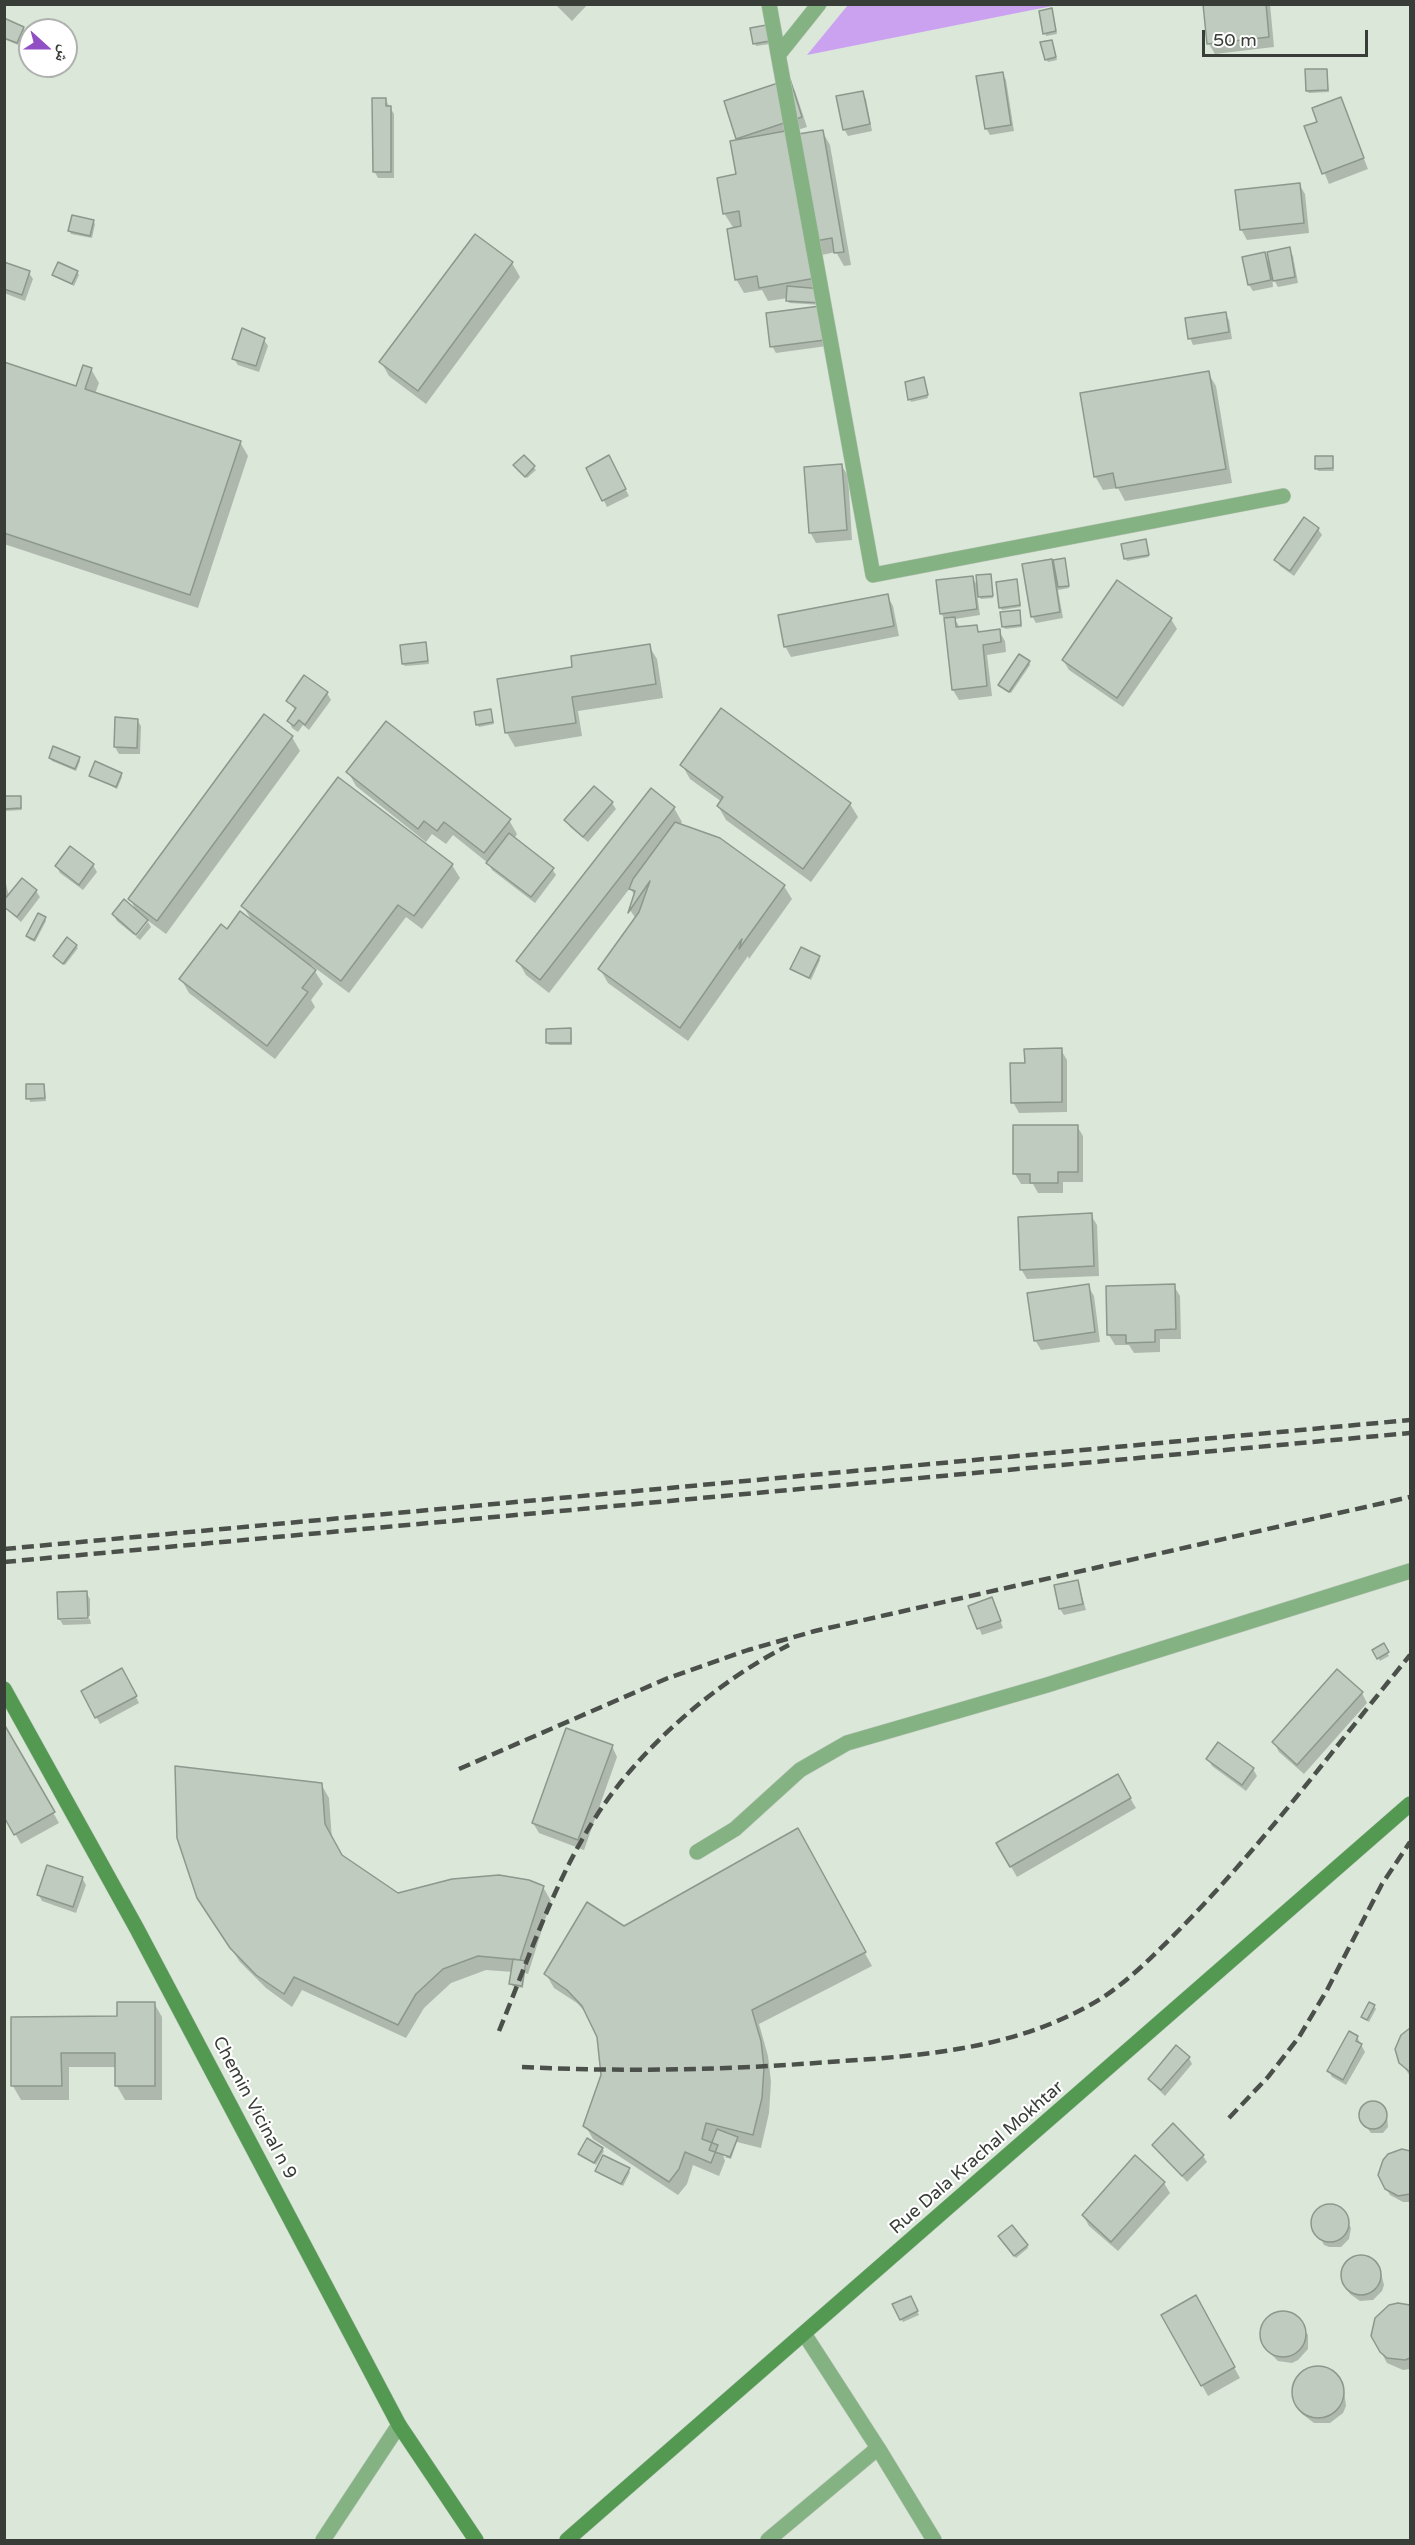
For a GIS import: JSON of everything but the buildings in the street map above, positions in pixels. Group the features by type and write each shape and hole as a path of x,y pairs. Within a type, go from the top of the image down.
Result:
{"street":[{"path":"769,4 873,575 1283,496"},
{"path":"779,54 819,4"},
{"path":"697,1852 735,1829 800,1770 847,1743 1047,1685 1410,1571"},
{"name":"Chemin Vicinal n 9","path":"4,1689 137,1929 399,2424 476,2541"},
{"name":"Rue Dala Krachal Mokhtar","path":"567,2541 1410,1804"},
{"path":"805,2335 878,2448 934,2541"},
{"path":"323,2541 399,2424"},
{"path":"768,2541 878,2448"}],"shaded area":[{"path":"848,4 1057,5 807,55"}],"railway":[{"path":"4,1549 1410,1420"},
{"path":"4,1562 1410,1433"},
{"path":"459,1769 668,1678 748,1650 815,1631 1410,1497"},
{"path":"499,2031 555,1893 582,1840 615,1790 635,1765 682,1718 734,1678 789,1645"},
{"path":"522,2067 637,2070 713,2068 896,2057 996,2041 1059,2020 1114,1990 1137,1971 1210,1898 1298,1795 1410,1655"},
{"path":"1229,2118 1268,2077 1299,2037 1327,1990 1382,1884 1410,1842"}]}
